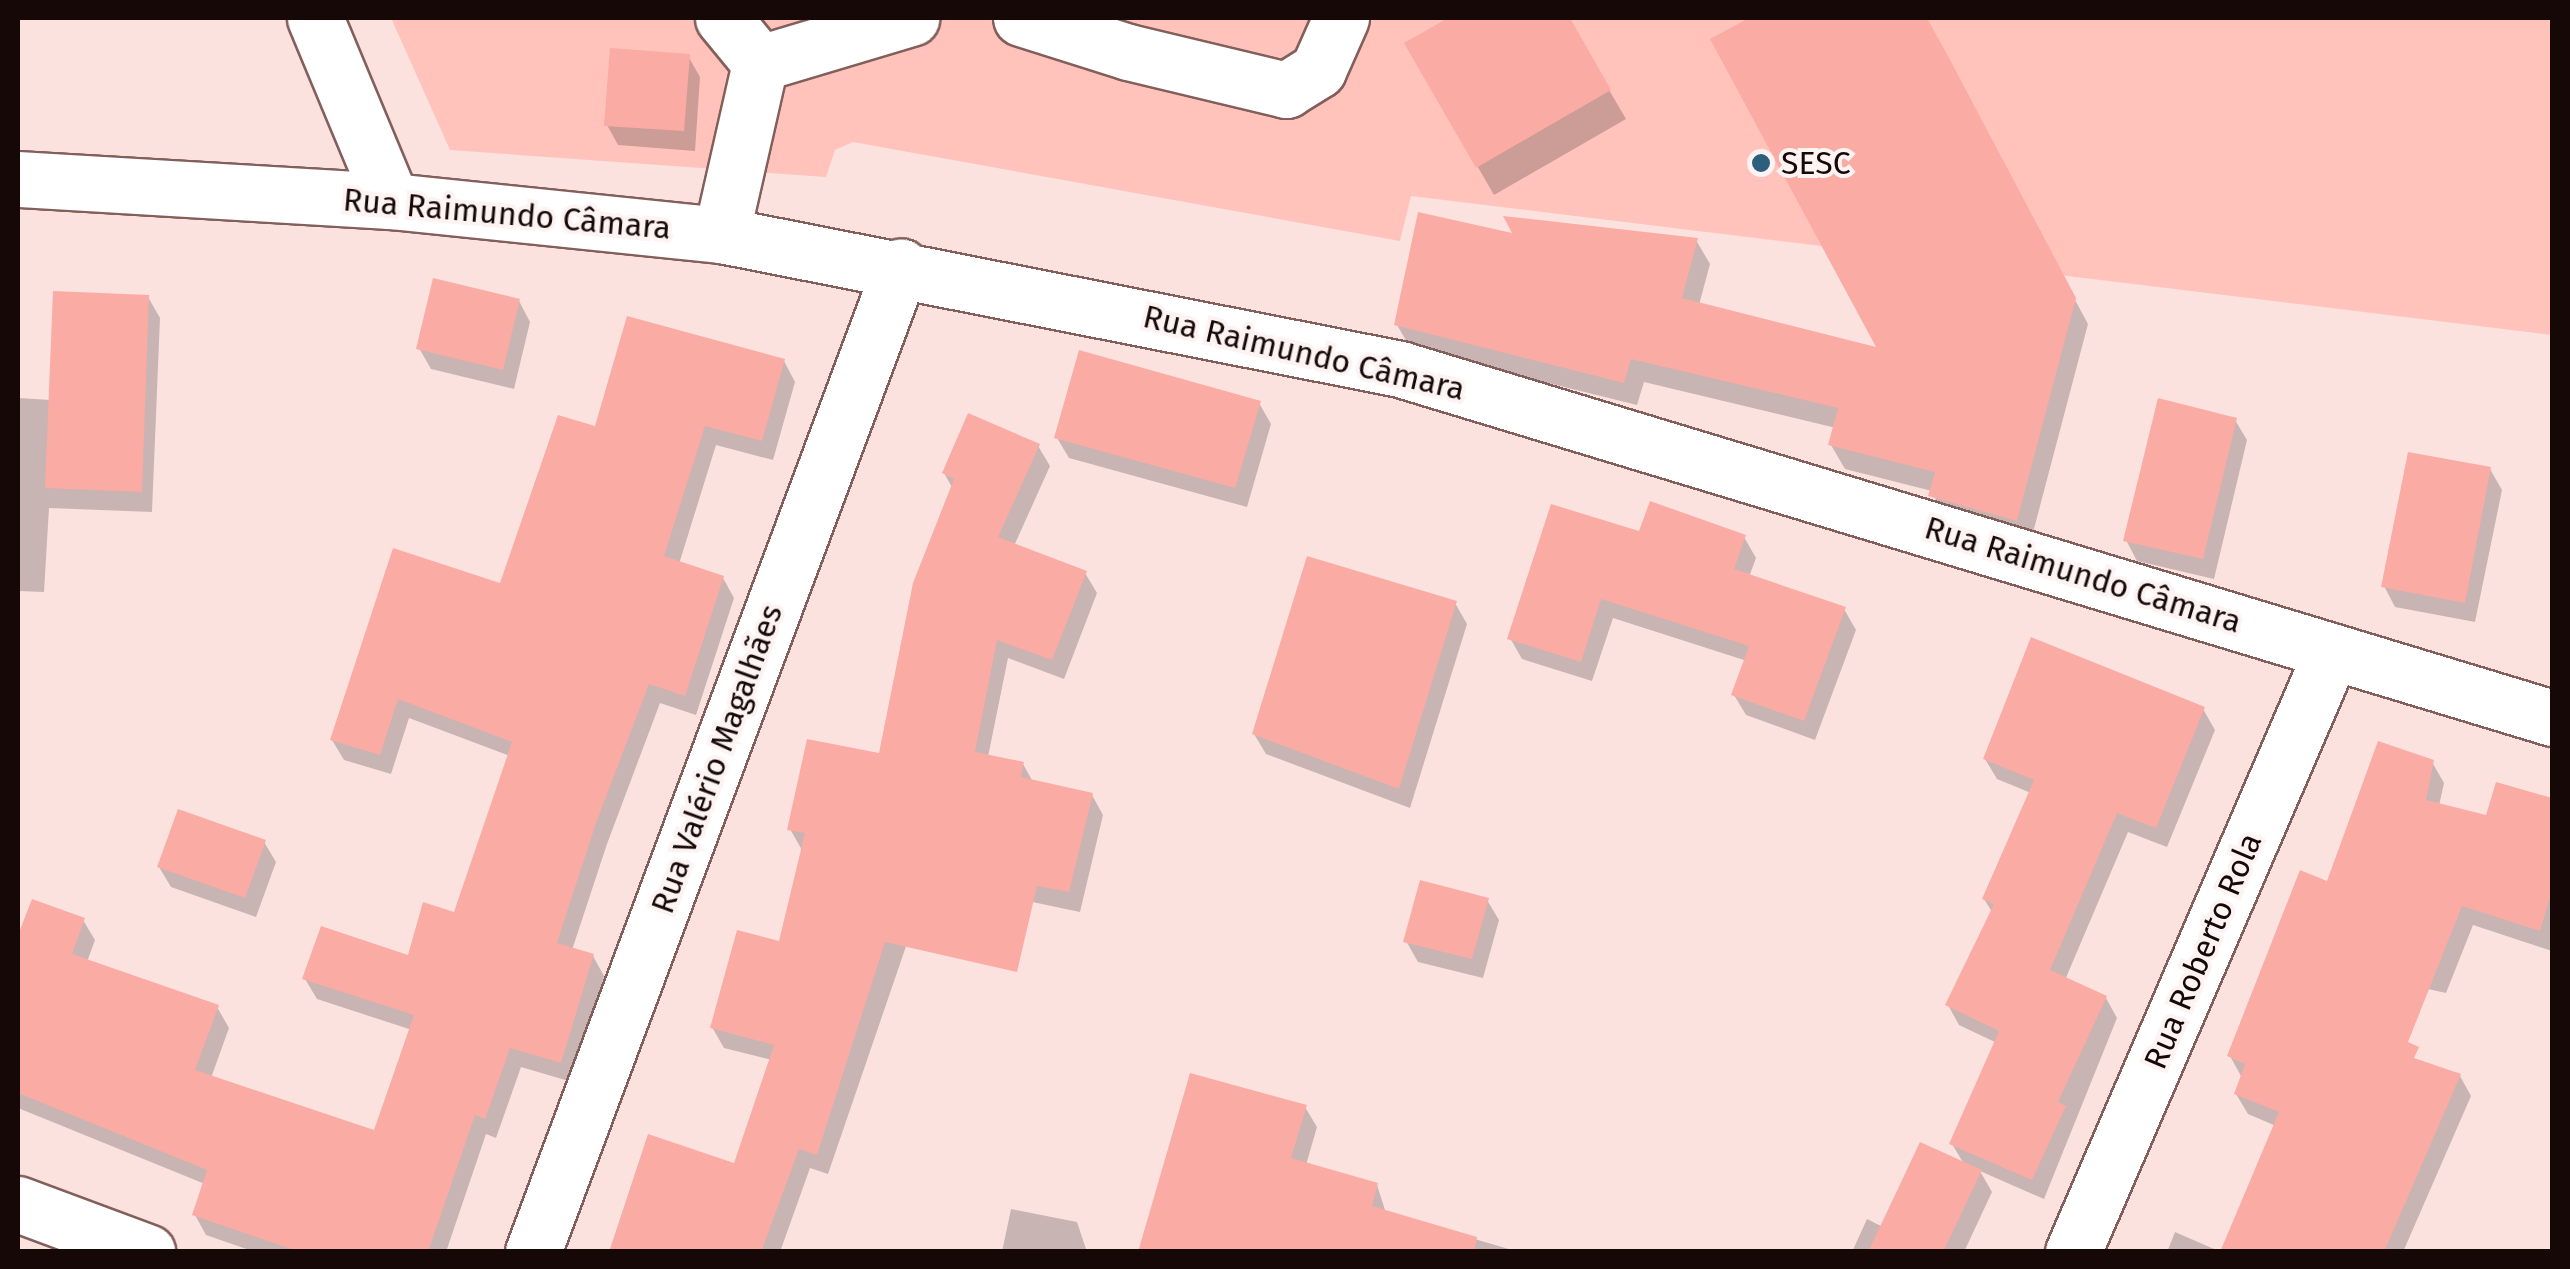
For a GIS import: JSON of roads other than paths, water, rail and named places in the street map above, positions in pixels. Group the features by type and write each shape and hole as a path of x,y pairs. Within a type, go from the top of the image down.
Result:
{"street":[{"path":"315,18 391,201"},
{"path":"722,18 760,63"},
{"path":"760,63 910,18"},
{"path":"1021,18 1145,57 1286,90 1318,70 1341,18"},
{"path":"721,235 760,63"},
{"name":"Rua Raimundo Câmara","path":"18,179 391,201 721,235 900,266 1400,369 2552,718"},
{"name":"Rua Valério Magalhães","path":"533,1252 900,266"},
{"name":"Rua Roberto Rola","path":"2073,1252 2332,651"},
{"path":"18,1204 147,1252"}],"place":[{"name":"SESC","path":"1761,163"}]}
